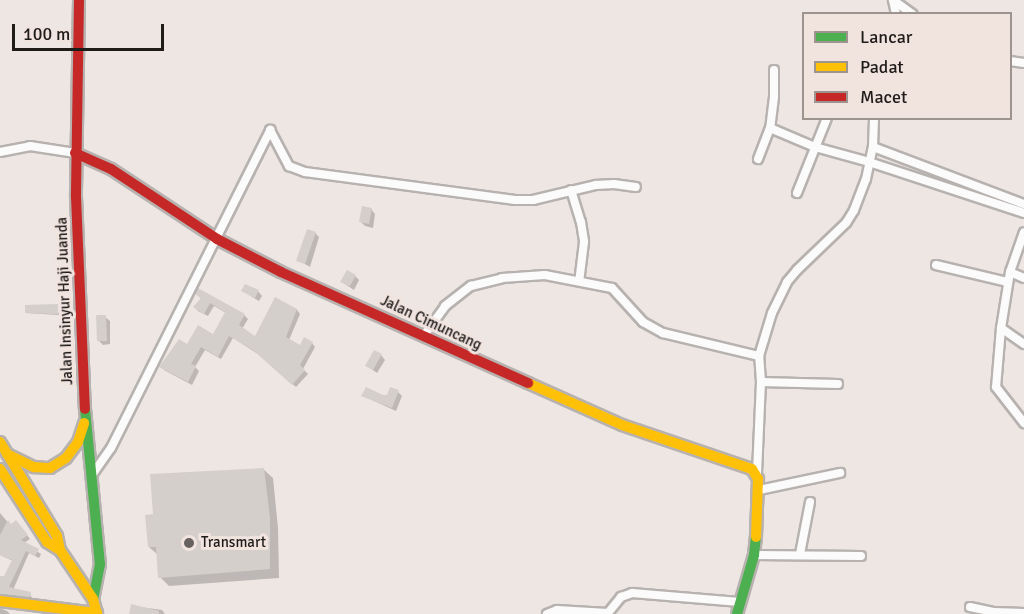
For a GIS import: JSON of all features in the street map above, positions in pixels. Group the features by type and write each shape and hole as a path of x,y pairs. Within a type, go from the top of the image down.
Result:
{"main road":[{"name":"Jalan Insinyur Haji Juanda","path":"79,0 75,153 85,420 100,564 93,599"},
{"name":"Jalan Cimuncang","path":"75,153 111,170 217,239 281,272 425,334 481,363 622,425 729,459 757,473"},
{"path":"7,454 34,468 50,468 66,458 78,442 85,420"},
{"path":"0,442 57,536 60,550 93,599 97,613 0,601"},
{"path":"0,469 47,542 60,550"},
{"path":"737,614 753,555 759,490 757,473"}],"street":[{"path":"893,0 909,12"},
{"path":"758,159 770,128 774,97 774,70"},
{"path":"797,193 826,120"},
{"path":"757,473 761,382 759,356 772,313 787,282 809,257 846,223 866,179 873,147 874,120"},
{"path":"770,128 815,147 869,162 1024,213"},
{"path":"92,475 111,448 270,130 289,166 304,172 515,200 532,200 571,190 614,184 636,187"},
{"path":"0,152 30,146 75,153"},
{"path":"873,147 1024,204"},
{"path":"932,182 936,171"},
{"path":"974,196 978,187"},
{"path":"571,190 581,222 584,242 579,281"},
{"path":"1024,232 1008,282 996,387 1024,423"},
{"path":"936,265 1008,282"},
{"path":"1010,272 1024,278"},
{"path":"425,334 451,300 482,281 531,275 579,281 617,291 643,322 663,333 759,356"},
{"path":"1001,328 1024,344"},
{"path":"761,382 838,384"},
{"path":"759,490 840,473"},
{"path":"800,554 810,502"},
{"path":"753,555 861,556"},
{"path":"547,614 556,610 608,613 621,597 632,593 740,602"},
{"path":"970,607 994,612 1024,613"}],"building":[{"path":"362,206 372,208 369,224 359,222"},
{"path":"307,229 316,232 305,264 296,261"},
{"path":"347,270 356,275 350,286 340,282"},
{"path":"245,284 259,290 255,298 241,291"},
{"path":"198,288 245,314 239,325 255,336 275,297 297,309 286,337 300,345 304,337 313,342 300,365 305,370 292,385 253,350 229,336 218,357 201,347 191,364 196,366 188,382 159,367 179,339 187,344 198,325 213,334 225,312 210,303 204,314 193,307 201,298 195,294"},
{"path":"58,304 58,314 25,313 25,305"},
{"path":"96,315 106,315 107,341 97,341"},
{"path":"374,350 382,354 373,370 365,366"},
{"path":"366,387 383,395 387,395 390,387 399,390 392,408 361,396"},
{"path":"264,468 270,518 270,569 158,578 156,547 148,547 145,515 153,514 150,474"},
{"path":"8,520 11,524 16,520 28,535 21,540 39,549 35,556 26,551 9,587 31,592 30,597 0,594 0,576 4,576 12,560 0,555 0,535"},
{"path":"131,604 159,611 159,614 129,614"}],"traffic: fast":[{"path":"85,409 100,564 93,599"},
{"path":"737,614 754,555 756,537"}],"traffic: slow":[{"path":"528,383 622,425 752,469 758,479 756,537"},
{"path":"7,454 34,467 50,468 66,458 78,442 84,423"},
{"path":"0,442 57,536 60,550 93,599 97,614"},
{"path":"0,469 47,542 60,550"},
{"path":"0,601 97,613"}],"traffic: jam":[{"path":"79,0 76,197 85,409"},
{"path":"75,153 111,169 217,239 281,272 528,383"}],"place":[{"name":"Transmart","path":"189,543"}]}
